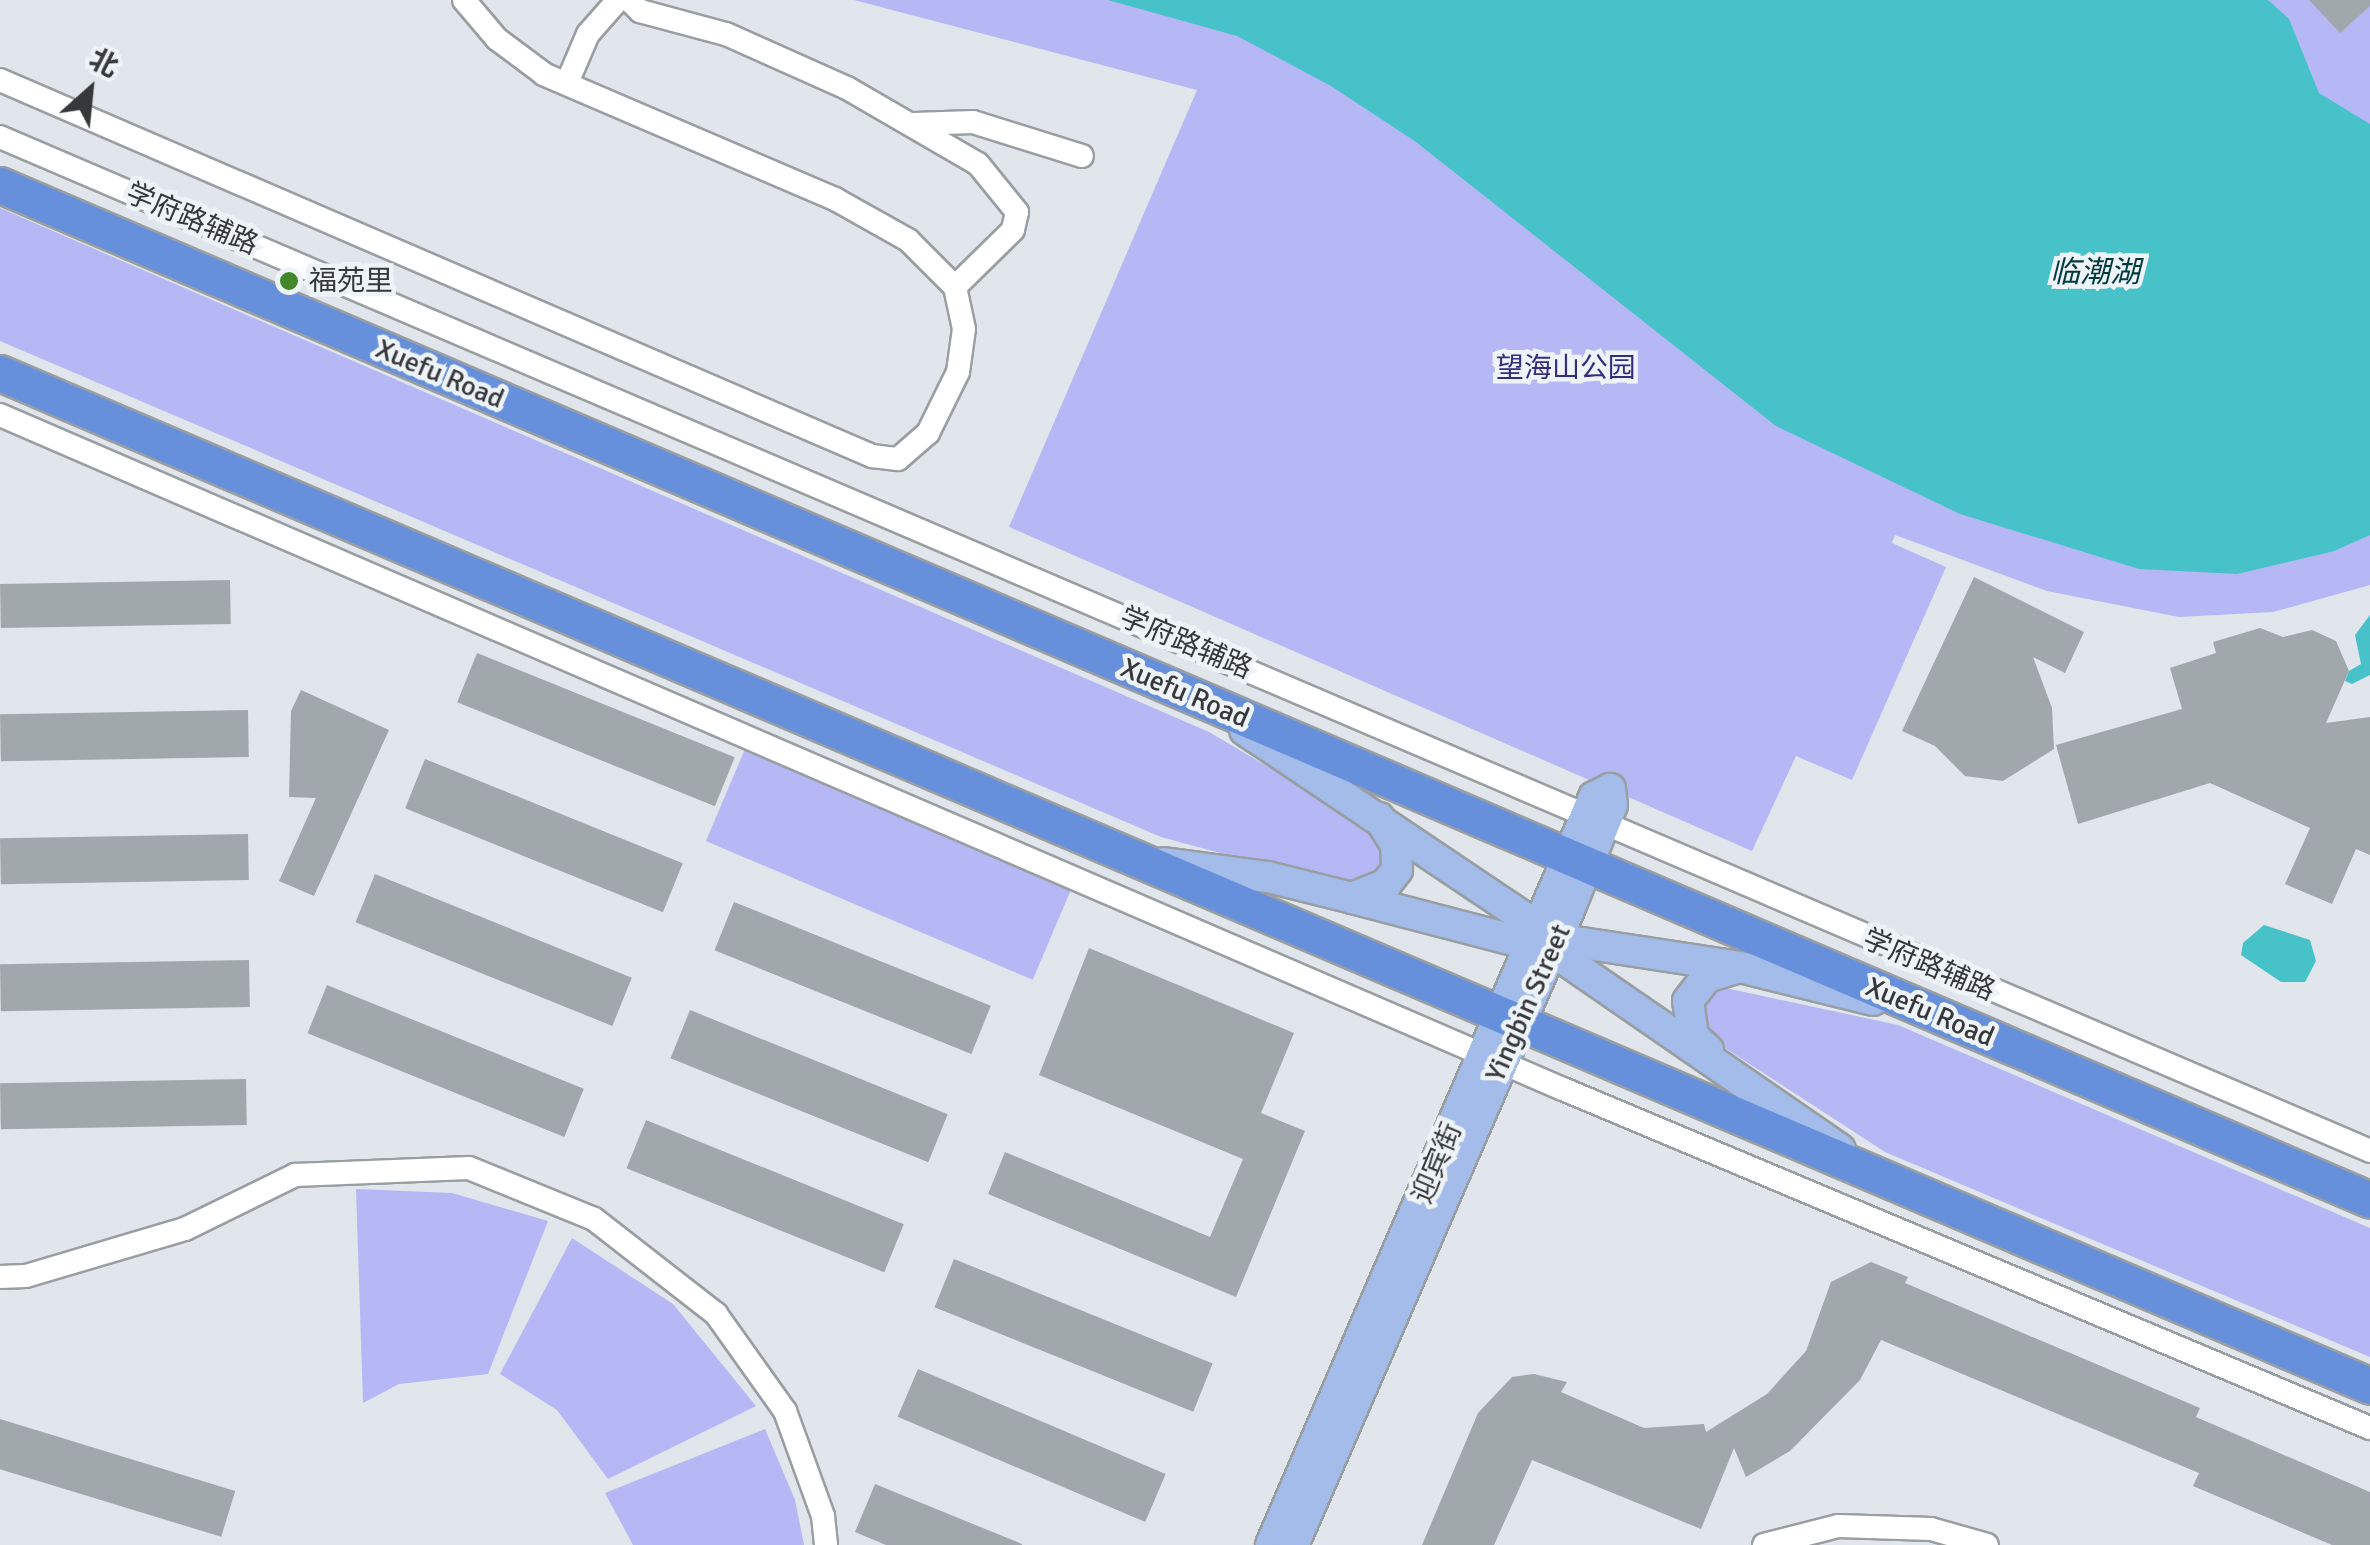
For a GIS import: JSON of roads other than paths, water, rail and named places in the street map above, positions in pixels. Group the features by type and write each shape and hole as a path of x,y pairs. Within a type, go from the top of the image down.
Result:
{"highway":[{"name":"Xuefu Road","path":"0,185 2370,1200"},
{"path":"0,372 2370,1386"}],"main road":[{"path":"1194,697 1375,814 1544,941 1878,1176"},
{"path":"1352,898 1386,884 1397,870 1392,834 1375,814"},
{"name":"Yingbin Street","path":"1293,1545 1493,1057 1594,823"},
{"path":"1141,860 1268,877 1544,941 1740,967 1939,1016"},
{"path":"1737,1078 1693,1036 1686,1017 1688,1001 1706,977 1740,967"},
{"name":"迎宾街","path":"1272,1545 1493,1057"}],"street":[{"path":"0,80 872,456 898,459 928,434 958,372 964,329 955,287 908,240 835,200 567,83 498,38 464,0"},
{"path":"567,83 588,34 618,0"},
{"path":"629,0 640,10 744,42 914,124 978,164 1017,212 1013,230 955,287"},
{"path":"914,124 973,122 1082,156"},
{"name":"学府路辅路","path":"0,138 1594,823 2370,1151"},
{"path":"0,415 1493,1057 2370,1428"},
{"path":"0,1278 26,1276 185,1228 295,1175 469,1168 594,1219 716,1314 785,1411 823,1516 826,1545"},
{"path":"1764,1545 1838,1526 1931,1530 1987,1545"}],"water":[{"name":"临潮湖","path":"1108,0 2268,0 2289,19 2319,93 2370,124 2370,535 2334,551 2237,574 2139,569 1960,514 1776,426 1416,142 1331,86 1237,36"},
{"path":"2370,615 2370,675 2352,684 2345,681 2349,671 2361,664 2355,635"},
{"path":"2264,925 2310,940 2316,961 2305,982 2281,982 2241,955 2243,943"}],"place":[{"name":"福苑里","path":"289,281"}],"park label":[{"name":"望海山公园","path":"1566,368"}]}
